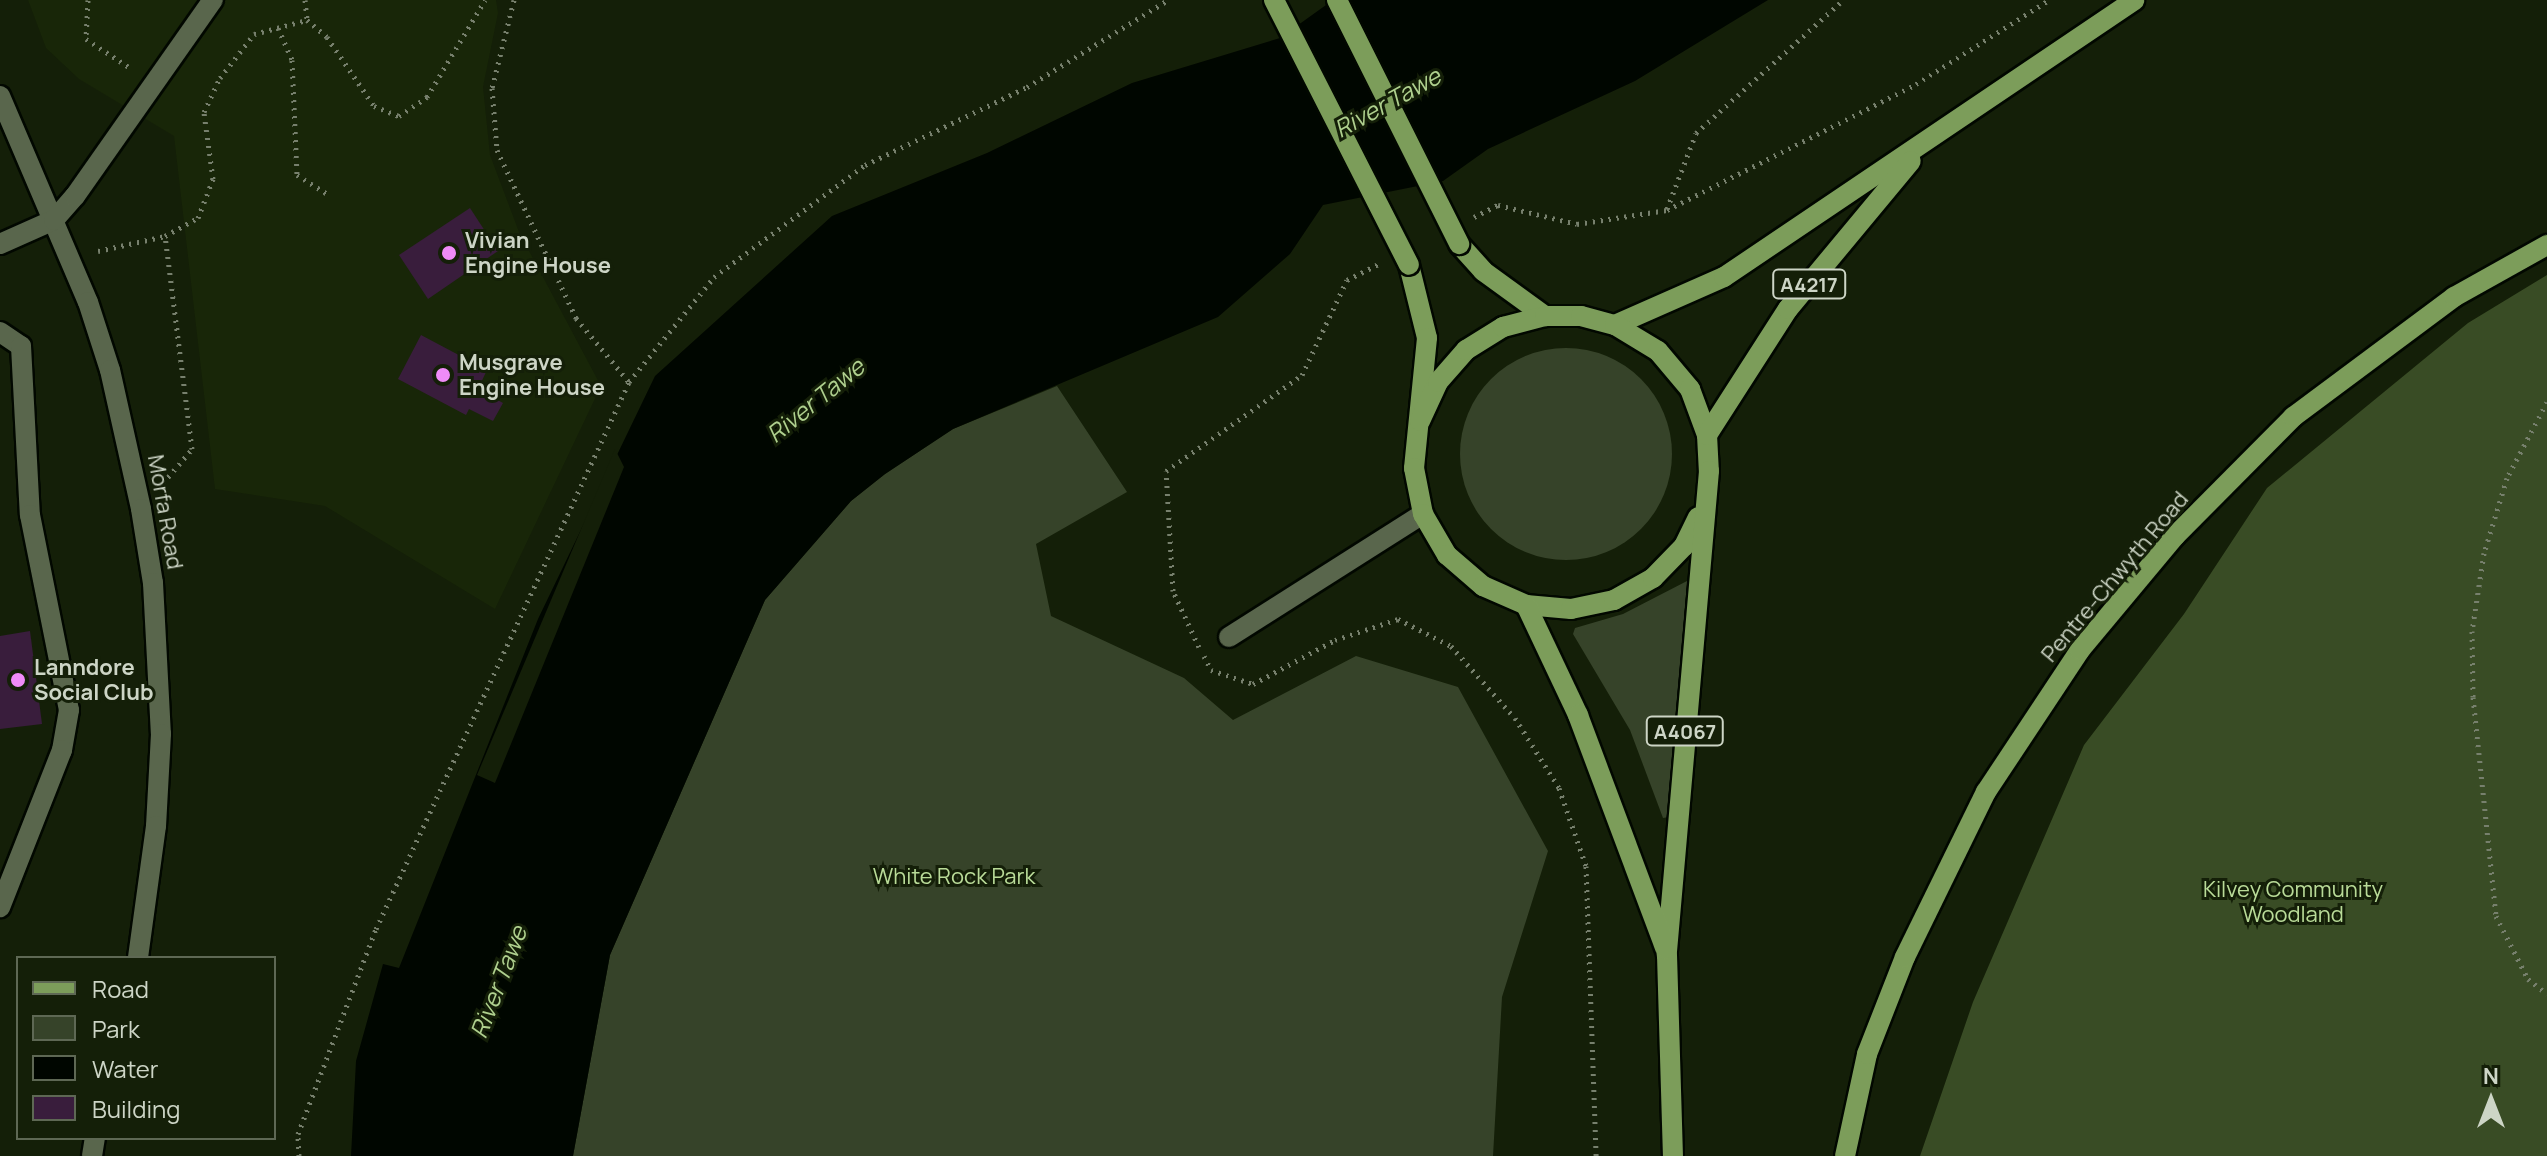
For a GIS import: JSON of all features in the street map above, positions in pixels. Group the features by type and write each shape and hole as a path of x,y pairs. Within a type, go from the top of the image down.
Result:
{"main road":[{"name":"A4067","path":"1274,0 1409,265 1427,338 1414,468 1423,514 1447,555 1483,586 1526,605 1571,609 1614,600 1653,578 1684,546 1703,506"},
{"path":"1337,0 1459,244 1483,271 1545,316"},
{"name":"A4217","path":"1615,325 1724,277 2134,0"},
{"name":"A4217","path":"1707,435 1788,309 1926,143"},
{"name":"Pentre-Chwyth Road","path":"1845,1156 1867,1054 1905,957 1986,792 2080,650 2175,536 2293,417 2454,297 2547,245"},
{"name":"A4067","path":"1420,421 1438,382 1466,350 1503,327 1545,316 1581,316 1615,325 1658,351 1690,389 1707,435 1709,471 1703,506 1667,955 1673,1156"},
{"name":"A4067","path":"1526,605 1578,715 1667,955"}],"street":[{"path":"0,244 54,220 75,196 213,0"},
{"name":"Morfa Road","path":"0,96 70,257 110,370 141,509 153,583 161,734 156,826 138,956"},
{"path":"0,332 21,346 30,515 69,710 62,750 0,907"},
{"path":"1229,637 1423,514"}],"path":[{"path":"88,0 86,39 154,81"},
{"path":"305,0 307,20 327,37 374,106 399,116 427,97 485,0"},
{"path":"514,0 492,88 497,150 576,318 629,382"},
{"path":"299,1156 298,1134 376,929 629,382 714,277 865,165 1027,87 1168,0"},
{"path":"1667,210 1696,133 1843,0"},
{"path":"1498,205 1577,224 1667,210 1916,84 2049,0"},
{"path":"70,257 165,236 198,218 213,179 204,112 220,78 254,34 307,20"},
{"path":"278,28 292,60 297,175 330,196"},
{"path":"141,509 192,449 165,236"},
{"path":"1347,280 1302,375 1166,471 1173,591 1211,670 1253,684 1335,640 1398,619 1451,646 1515,718 1559,788 1586,866 1596,1156"},
{"path":"2547,402 2507,478 2484,553 2472,631 2473,697 2496,916 2528,979 2547,994"}],"shaded area":[{"path":"28,0 496,0 498,13 483,87 490,155 519,232 601,386 495,609 325,506 215,489 174,136 79,79 46,48"}],"green space":[{"name":"Kilvey Community Woodland","path":"2547,275 2547,1156 1920,1156 1973,1002 2084,745 2184,614 2267,488 2468,323"},
{"path":"1566,348 1607,356 1641,379 1664,413 1672,454 1664,495 1641,529 1607,552 1566,560 1525,552 1491,529 1468,495 1460,454 1468,413 1491,379 1525,356"},
{"name":"White Rock Park","path":"1057,386 1127,492 1036,544 1051,616 1184,678 1233,720 1356,656 1458,687 1548,851 1502,997 1493,1156 573,1156 610,955 765,600 851,501 885,474 953,429"},
{"path":"1687,581 1669,817 1663,818 1630,730 1573,634 1575,628 1623,614"}],"water":[{"name":"River Tawe","path":"1333,0 1768,0 1635,81 1488,149 1443,181 1323,205 1290,254 1218,317 953,429 885,474 851,501 765,600 610,955 573,1156 351,1156 356,1061 383,964 399,968 538,619 655,376 832,216 987,153 1132,83 1280,38"}],"pier":[{"path":"615,449 624,467 495,783 477,775"}],"building":[{"name":"Vivian Engine House","path":"470,208 498,251 428,299 399,255"},
{"name":"Musgrave Engine House","path":"421,335 487,370 478,389 503,403 493,421 469,409 466,415 398,379"},
{"name":"Lanndore Social Club","path":"30,631 42,724 0,729 0,636"}],"place":[{"name":"Vivian Engine House","path":"449,253"},
{"name":"Musgrave Engine House","path":"443,375"},
{"name":"Lanndore Social Club","path":"18,680"}]}
